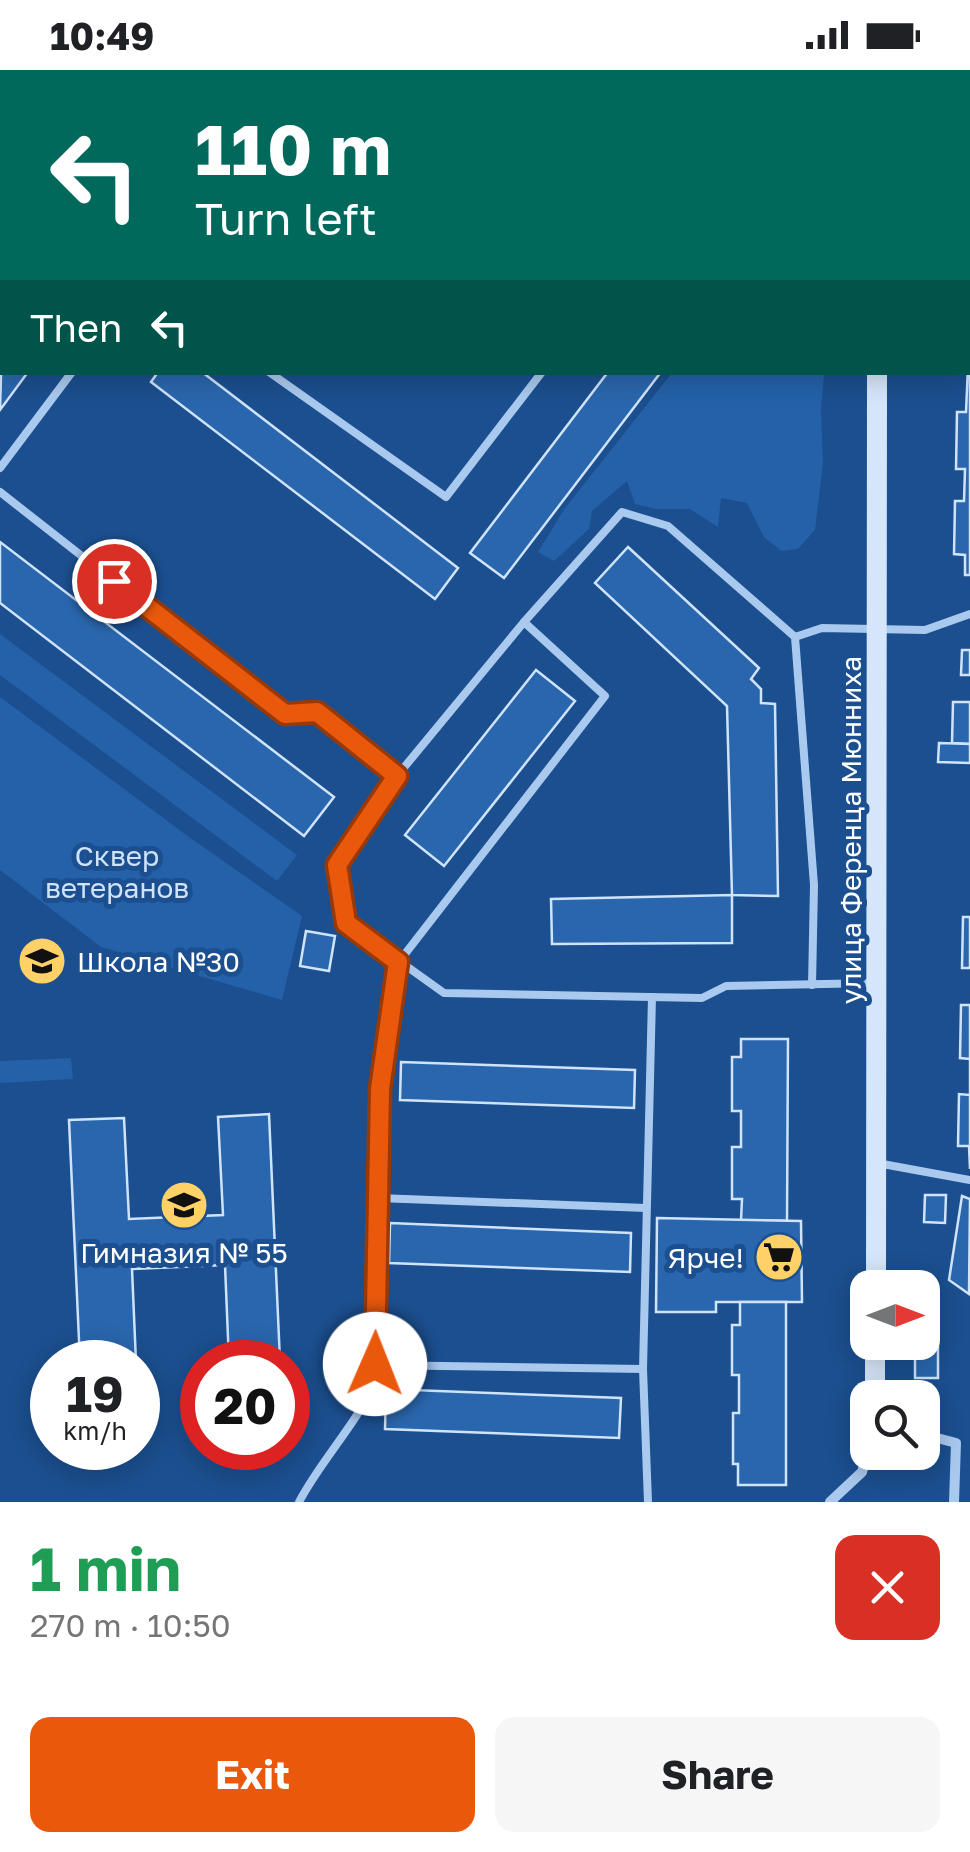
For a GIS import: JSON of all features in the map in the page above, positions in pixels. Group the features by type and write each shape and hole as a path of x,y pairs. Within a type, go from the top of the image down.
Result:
{"street":[{"name":"улица Ференца Мюнниха","path":"876,375 876,1270"},
{"path":"940,1439 956,1443 954,1502"},
{"path":"830,1502 863,1470"}],"lane":[{"path":"0,468 70,375"},
{"path":"273,375 446,497 540,375"},
{"path":"0,492 285,714 317,712 397,776"},
{"path":"812,984 814,885 796,637 668,526 622,512 524,622 397,776 337,865 346,923 444,993 702,998 726,986 879,983"},
{"path":"796,637 822,628 926,630 970,614"},
{"path":"299,1502 365,1404 375,1382 380,1089 398,962 606,696 524,622"},
{"path":"648,1502 643,1369 652,997"},
{"path":"877,1163 970,1180"},
{"path":"378,1198 646,1208"},
{"path":"375,1364 643,1369"},
{"path":"956,1443 970,1446"}],"green space":[{"path":"670,375 824,375 823,463 815,530 798,549 781,551 764,537 747,503 721,498 718,527 690,509 656,509 635,504 627,481 592,511 589,529 554,561 538,552 565,508"},
{"path":"0,634 297,855 277,881 0,675"},
{"name":"Сквер ветеранов","path":"0,697 302,916 282,1000 101,947 0,870"},
{"path":"71,1058 73,1079 0,1083 0,1061"}],"building":[{"path":"1,375 26,375 0,410"},
{"path":"156,375 206,375 458,568 435,599 151,382"},
{"path":"606,375 659,375 504,578 470,553"},
{"path":"970,375 970,575 965,575 965,555 954,554 955,501 964,501 965,469 956,469 957,412 966,412"},
{"path":"0,542 334,797 304,836 0,603"},
{"path":"628,547 759,668 751,679 761,689 761,703 775,704 778,896 732,895 727,706 595,583"},
{"path":"962,650 970,650 970,675 961,675"},
{"path":"536,670 575,701 444,866 405,835"},
{"path":"953,702 970,702 970,744 952,743"},
{"path":"939,743 970,744 970,763 938,762"},
{"path":"732,895 732,943 552,944 551,899"},
{"path":"963,917 970,917 970,968 962,968"},
{"path":"306,931 335,936 329,971 300,966"},
{"path":"961,1005 970,1005 970,1059 960,1058"},
{"path":"741,1039 788,1039 787,1221 741,1220 742,1199 732,1199 732,1147 741,1147 741,1111 732,1111 732,1057 741,1057"},
{"path":"401,1062 635,1070 634,1108 400,1100"},
{"path":"959,1094 970,1095 970,1169 969,1146 958,1146"},
{"path":"269,1114 279,1340 228,1340 225,1265 132,1269 135,1340 79,1340 69,1120 124,1118 129,1219 223,1215 218,1117"},
{"path":"925,1195 946,1195 945,1223 924,1222"},
{"path":"962,1196 970,1199 969,1294 949,1280"},
{"path":"657,1218 801,1221 802,1302 716,1302 716,1312 656,1312"},
{"path":"390,1223 631,1233 630,1272 389,1263"},
{"path":"740,1302 786,1302 786,1485 738,1485 738,1464 733,1464 733,1413 739,1413 739,1375 732,1375 732,1325 740,1325"},
{"path":"915,1360 938,1360 938,1378 915,1378"},
{"path":"386,1389 621,1398 619,1438 385,1429"}],"place":[{"name":"Школа №30","path":"42,961"},
{"name":"Гимназия № 55","path":"184,1205"},
{"name":"Ярче!","path":"779,1257"}],"route":[{"path":"114,581 285,714 317,712 397,776 337,865 346,923 398,962 380,1089 375,1364"}]}
